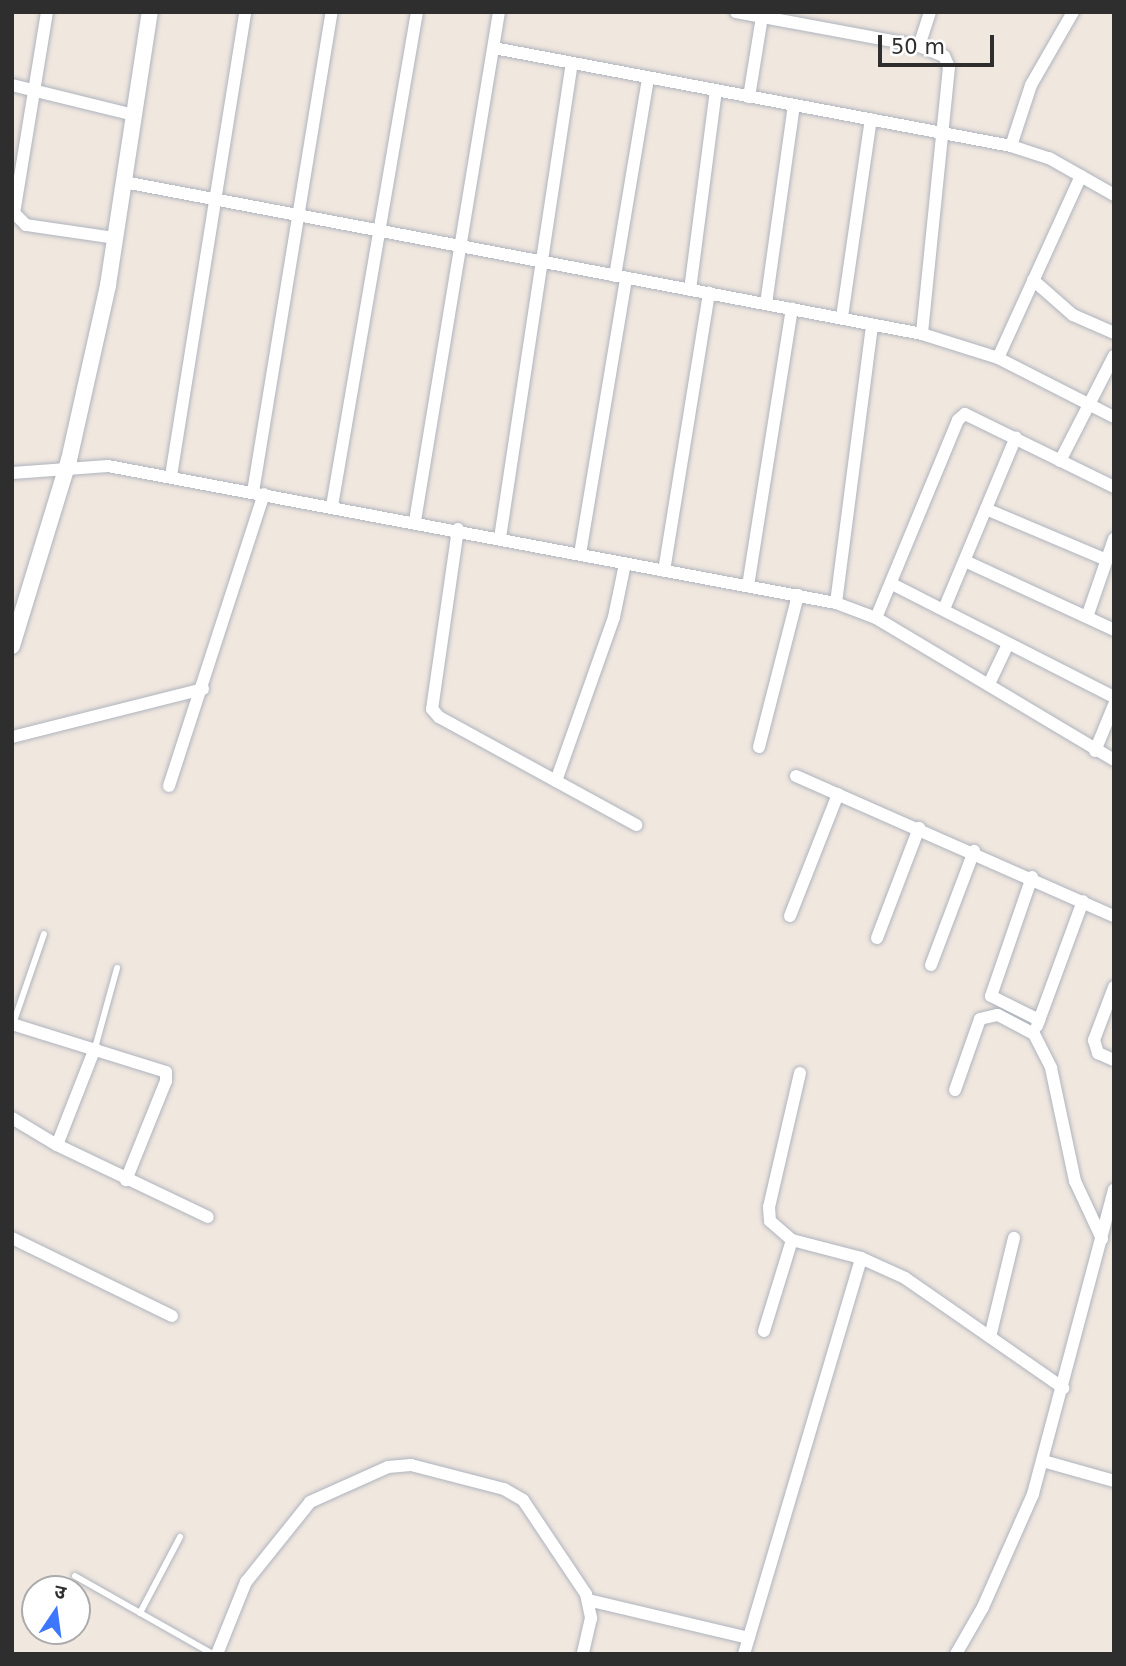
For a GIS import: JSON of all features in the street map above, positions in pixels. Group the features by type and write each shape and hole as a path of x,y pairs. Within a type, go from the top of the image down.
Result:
{"street":[{"path":"47,12 13,203 18,220 36,228 115,238"},
{"path":"12,646 65,472 115,238 150,12"},
{"path":"171,476 245,12"},
{"path":"169,786 203,689 259,493 296,214 332,12"},
{"path":"332,506 417,12"},
{"path":"415,521 463,247 499,12"},
{"path":"736,12 919,46 944,57 949,67 922,334"},
{"path":"1011,146 1031,85 1073,12"},
{"path":"919,46 927,14"},
{"path":"749,97 762,17"},
{"path":"494,48 1011,146 1049,158 1114,195"},
{"path":"499,538 539,261 572,64"},
{"path":"580,554 648,78"},
{"path":"12,85 134,115"},
{"path":"690,290 716,91"},
{"path":"766,303 794,105"},
{"path":"842,317 871,118"},
{"path":"998,358 1081,176"},
{"path":"124,182 922,334 998,358 1114,416"},
{"path":"1033,280 1073,315 1114,333"},
{"path":"664,571 709,293"},
{"path":"748,586 792,308"},
{"path":"836,603 872,324"},
{"path":"1060,461 1114,356"},
{"path":"876,618 894,585 962,416 975,415 1114,487"},
{"path":"944,609 1016,437"},
{"path":"12,473 65,472 108,466 458,529 625,564 836,603 876,618 1114,760"},
{"path":"986,509 1107,560"},
{"path":"458,529 432,709 439,717 636,825"},
{"path":"1087,617 1114,539"},
{"path":"965,561 1114,630"},
{"path":"555,781 614,617 625,564"},
{"path":"894,585 1114,697"},
{"path":"758,747 798,595"},
{"path":"989,684 1008,644"},
{"path":"12,737 203,689"},
{"path":"1096,751 1114,705"},
{"path":"796,776 974,851 1114,916"},
{"path":"790,916 838,794"},
{"path":"877,938 919,828"},
{"path":"931,965 974,851"},
{"path":"1032,877 991,996 1040,1020"},
{"path":"1034,1034 1083,901"},
{"path":"1114,987 1094,1040 1098,1053 1114,1060"},
{"path":"955,1090 980,1019 998,1015 1034,1034 1051,1068 1075,1181 1102,1240"},
{"path":"13,1024 166,1072 166,1081 126,1180"},
{"path":"57,1145 95,1048"},
{"path":"800,1073 769,1207 770,1222 792,1240 861,1258 905,1278 1063,1388"},
{"path":"12,1118 57,1145 126,1180 208,1217"},
{"path":"955,1653 1020,1526 1044,1461 1112,1207 1114,1190"},
{"path":"12,1238 173,1316"},
{"path":"990,1337 1014,1238"},
{"path":"764,1331 792,1240"},
{"path":"744,1654 861,1258"},
{"path":"1044,1461 1114,1481"},
{"path":"215,1654 246,1582 299,1513 323,1494 398,1465 514,1493 588,1600 591,1618 583,1654"},
{"path":"588,1600 749,1638"}],"lane":[{"path":"13,1024 44,934"},
{"path":"95,1048 117,968"},
{"path":"141,1613 180,1537"},
{"path":"91,1585 215,1654"}]}
